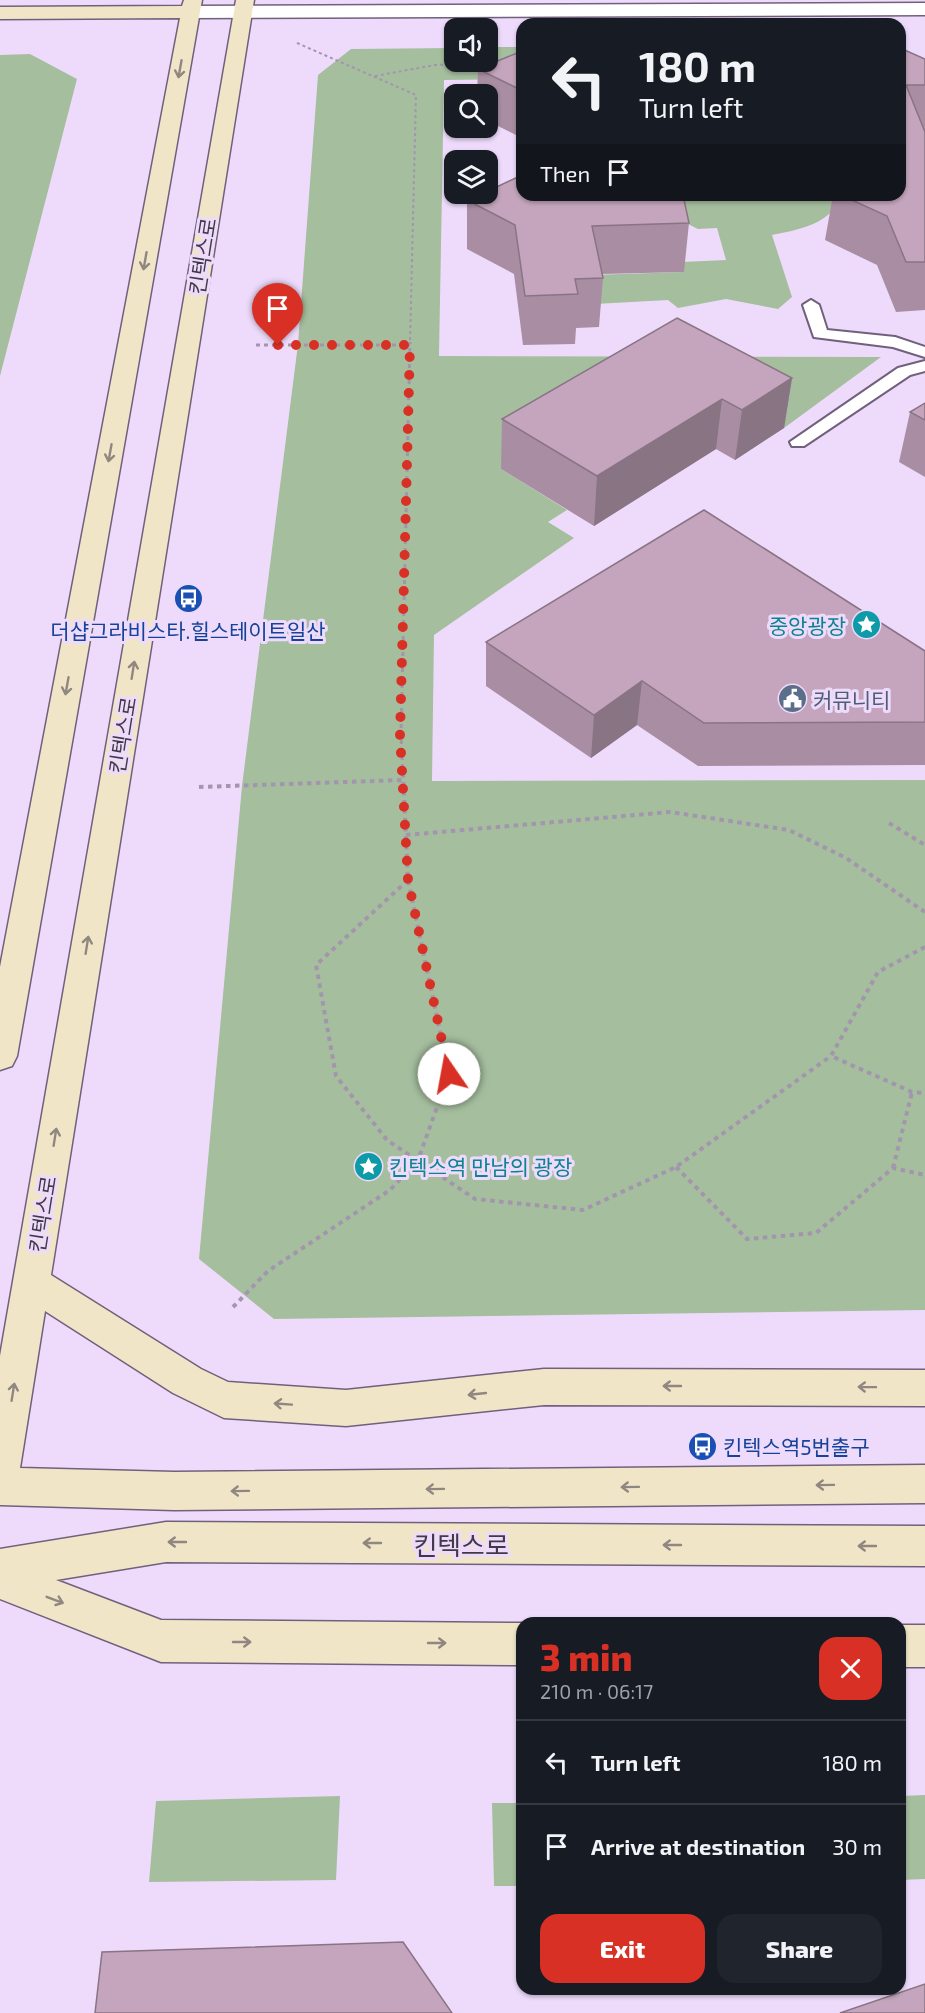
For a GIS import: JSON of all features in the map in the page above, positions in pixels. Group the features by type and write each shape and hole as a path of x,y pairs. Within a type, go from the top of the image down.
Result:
{"main road":[{"path":"0,13 191,6 0,1056"},
{"name":"킨텍스로","path":"0,1470 244,6"},
{"path":"31,1282 187,1382 224,1400 346,1408 544,1387 925,1388"},
{"path":"0,1486 174,1491 925,1484"},
{"name":"킨텍스로","path":"0,1569 166,1542 925,1546"},
{"path":"0,1579 161,1641 516,1644"},
{"path":"906,1646 925,1646"}],"street":[{"path":"191,6 925,9"}],"lane":[{"path":"811,305 820,334 895,342 925,352"},
{"path":"798,442 904,371 925,366"}],"path":[{"path":"233,1307 268,1271 390,1190 418,1161 449,1074 408,880 400,735 416,95 295,42"},
{"path":"375,76 416,66 444,64"},
{"path":"256,345 410,345"},
{"path":"199,787 403,780"},
{"path":"406,835 670,812 692,815 789,830 846,858 925,912"},
{"path":"889,823 925,845"},
{"path":"408,880 316,965 336,1076 387,1140 475,1199 583,1210 676,1167 831,1056 878,972 925,947"},
{"path":"831,1056 912,1092 925,1093"},
{"path":"676,1167 747,1239 816,1233 892,1168 912,1092"},
{"path":"892,1168 925,1175"}],"green space":[{"path":"498,47 516,47 516,79 444,80 439,356 881,357 784,428 672,367 501,469 567,510 548,522 574,538 434,635 432,781 925,780 925,1310 274,1319 199,1259 242,786 298,344 318,75 351,49 444,48 444,72 498,72"},
{"path":"30,54 77,79 0,376 0,55"},
{"path":"659,201 838,201 830,213 813,224 772,235 792,297 778,309 726,299 678,308 668,300 595,304 590,275 684,272 682,262 726,260 717,228 698,229 682,221"},
{"path":"925,1795 925,1879 906,1880 906,1796"},
{"path":"340,1796 336,1880 149,1882 156,1801"},
{"path":"492,1803 516,1803 516,1886 494,1886"}],"building":[{"path":"906,51 925,59 925,85 906,85"},
{"path":"516,53 516,88 484,72 498,72 498,61"},
{"path":"906,85 925,132 925,262 906,262 887,216 854,201 906,201"},
{"path":"516,178 516,201 684,201 689,223 592,226 603,278 575,279 578,294 525,296 515,225 475,204 498,204 498,186"},
{"path":"677,318 792,378 742,410 722,399 597,476 502,419"},
{"path":"925,403 925,420 910,412"},
{"path":"704,510 925,651 925,722 704,723 642,681 594,715 486,642"},
{"path":"403,1942 452,2013 95,2013 102,1952"},
{"path":"925,1984 925,2013 840,2013 893,1995 906,1995 906,1990"}],"place":[{"name":"더샵그라비스타.힐스테이트일산","path":"188,599"},
{"name":"중앙광장","path":"867,625"},
{"name":"커뮤니티","path":"792,699"},
{"name":"킨텍스역 만남의 광장","path":"368,1166"},
{"name":"킨텍스역5번출구","path":"702,1446"}],"route":[{"path":"278,345 410,345 400,735 408,880 449,1074"}]}
